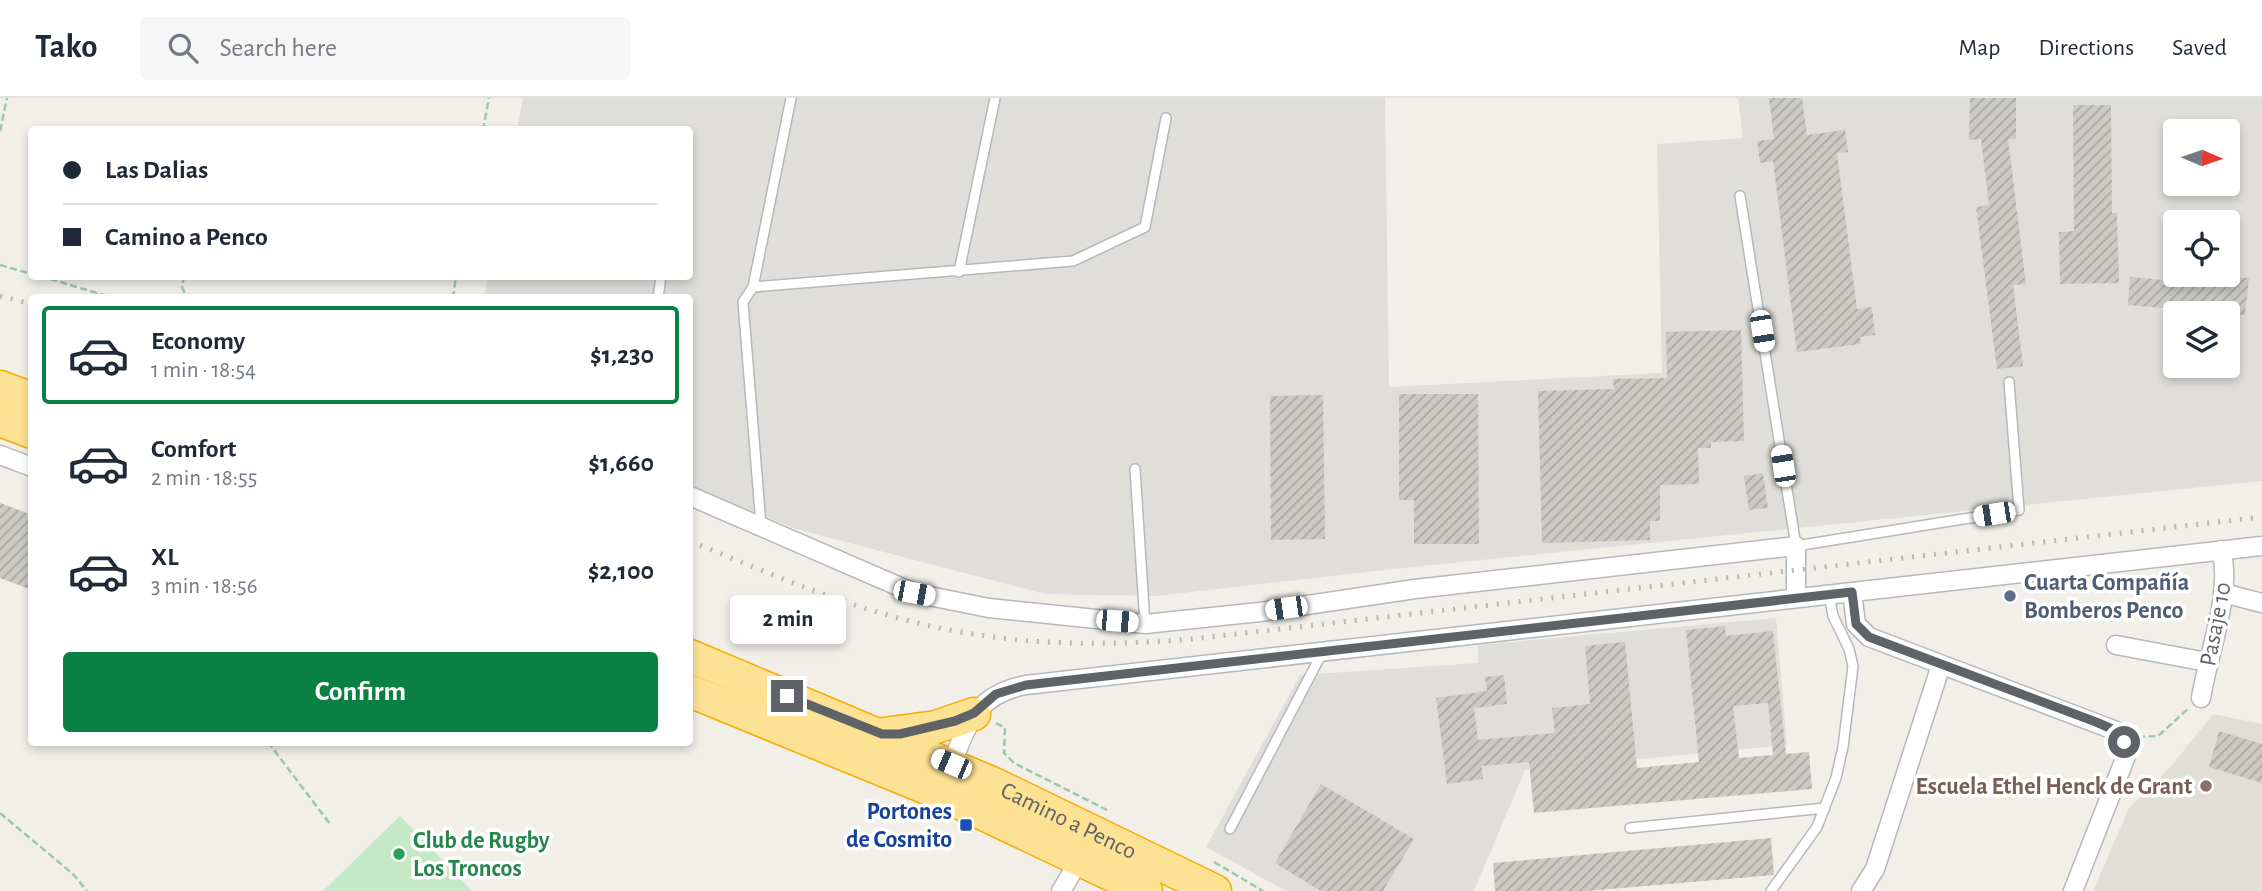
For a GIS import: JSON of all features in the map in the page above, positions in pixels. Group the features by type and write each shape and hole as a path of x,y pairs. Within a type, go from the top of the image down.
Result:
{"highway":[{"path":"0,387 28,398"},
{"path":"0,420 28,430"},
{"name":"Camino a Penco","path":"693,657 882,734 1212,876"},
{"name":"Camino a Penco","path":"693,692 939,793 1146,891"},
{"path":"882,734 936,727 974,713"}],"street":[{"path":"0,455 28,466"},
{"path":"693,497 914,593 989,608 1145,624 1260,612 1415,589 1796,546 1796,598"},
{"path":"939,793 974,713 996,694 1026,685 2262,546"},
{"name":"Pasaje 10","path":"2201,698 2223,593 2226,568 2221,550"},
{"path":"1852,592 1854,617 1864,634 2119,732 2126,756 2073,891"},
{"path":"2223,593 2262,603"},
{"path":"2116,645 2207,662"},
{"path":"1861,891 1875,869 1941,665"},
{"path":"1061,891 1080,859"}],"lane":[{"path":"761,525 743,302 754,287 792,98"},
{"path":"959,272 995,98"},
{"path":"754,287 842,277 959,272 1073,261 1145,227 1166,118"},
{"path":"1740,197 1796,546 2019,510 2009,382"},
{"path":"1135,469 1145,624"},
{"path":"1771,891 1803,850 1825,808 1843,747 1853,666 1849,649 1833,615 1829,594"},
{"path":"1230,829 1322,651"},
{"path":"1630,828 1825,808"}],"path":[{"path":"0,131 7,98"},
{"path":"483,126 489,98"},
{"path":"0,265 28,273"},
{"path":"53,280 101,294"},
{"path":"2122,737 2158,736 2201,698"},
{"path":"974,713 1003,726 1004,753 1014,763 1114,814"},
{"path":"271,746 330,824"},
{"path":"0,813 73,874 87,891"},
{"path":"1212,876 1220,864 1263,891"}],"shaded area":[{"path":"523,98 1385,98 1389,387 1662,373 1657,144 1743,138 1738,98 2262,98 2262,481 1393,569 1156,596 1045,594 796,529 693,487 693,294 485,294 487,280 693,280 693,126 518,126"},
{"path":"1776,618 1787,745 1525,770 1474,891 1286,891 1206,847 1300,675 1478,663 1478,645"},
{"name":"Escuela Ethel Henck de Grant","path":"2213,714 2262,724 2262,891 2093,891 2129,808 2173,764"}],"green space":[{"name":"Club de Rugby Los Troncos","path":"400,816 472,891 323,891"}],"building":[{"path":"1769,98 1802,98 1807,135 1845,130 1848,152 1837,153 1857,309 1872,307 1875,335 1860,337 1861,344 1797,352 1773,161 1760,163 1757,141 1774,139"},
{"path":"1970,98 2016,98 2016,139 2008,139 2026,284 2013,285 2023,366 1997,369 1976,207 1989,205 1981,139 1969,140"},
{"path":"2073,105 2111,105 2112,213 2117,213 2119,283 2060,284 2059,232 2074,231"},
{"path":"2130,277 2163,280 2163,287 2240,287 2240,278 2249,278 2245,315 2240,315 2240,301 2163,301 2163,308 2128,305"},
{"path":"1741,330 1744,441 1711,442 1711,448 1698,448 1699,484 1660,485 1660,521 1650,521 1650,540 1542,543 1538,391 1614,389 1613,379 1667,378 1666,332"},
{"path":"1399,394 1478,394 1479,544 1414,544 1414,500 1399,500"},
{"path":"1323,395 1325,539 1271,540 1270,396"},
{"path":"1763,473 1768,508 1749,510 1744,476"},
{"path":"0,503 28,514 28,588 0,578"},
{"path":"1725,626 1726,636 1773,631 1786,754 1809,752 1812,789 1534,813 1529,762 1482,766 1483,779 1447,784 1436,698 1487,691 1485,677 1504,675 1507,704 1474,708 1478,740 1555,733 1552,708 1590,704 1585,646 1625,642 1637,768 1699,762 1686,630","holes":["1768,703 1773,755 1739,758 1733,706"]},
{"path":"2219,731 2262,744 2262,783 2209,767"},
{"path":"1321,784 1414,839 1383,891 1321,891 1275,863"},
{"path":"1771,838 1774,875 1587,891 1495,891 1493,863"}],"railway":[{"path":"0,296 28,303"},
{"path":"693,542 829,596 936,627 1000,638 1110,643 1192,639 2262,517"}],"place":[{"name":"Cuarta Compañía Bomberos Penco","path":"2010,596"},
{"name":"Escuela Ethel Henck de Grant","path":"2206,786"},
{"name":"Portones de Cosmito","path":"966,825"},
{"name":"Club de Rugby Los Troncos","path":"399,854"}],"route":[{"path":"787,696 882,734 900,734 955,721 974,713 996,694 1026,685 1852,592 1856,624 1869,637 2096,722 2119,732 2124,742"}]}
